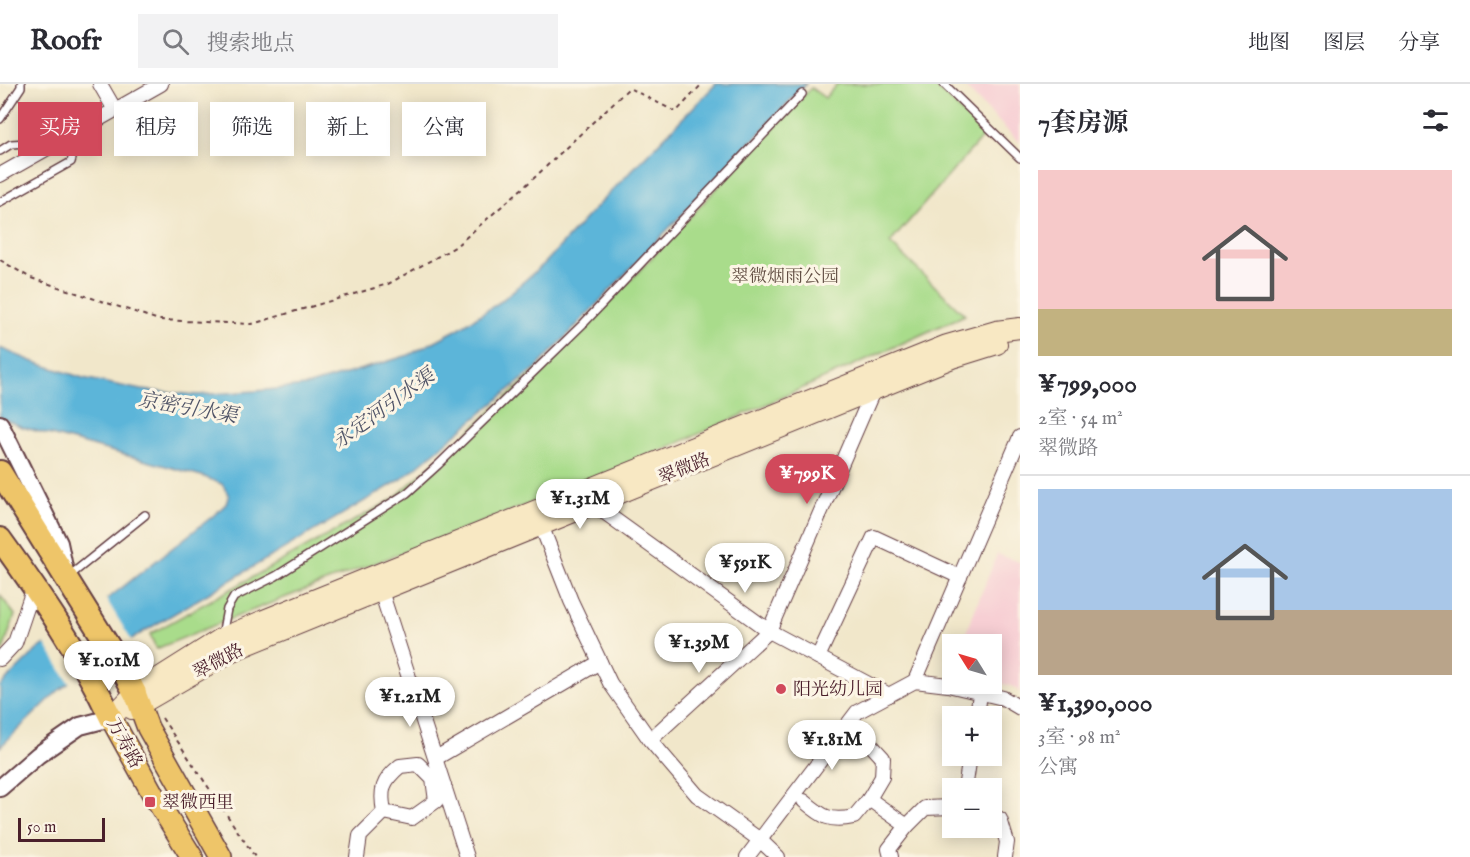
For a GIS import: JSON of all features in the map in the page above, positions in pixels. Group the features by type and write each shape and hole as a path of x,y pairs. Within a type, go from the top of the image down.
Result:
{"highway":[{"name":"万寿路","path":"9,465 72,586 119,663 137,700"},
{"name":"万寿路","path":"0,539 51,612 92,679 111,718"}],"main road":[{"name":"翠微路","path":"111,718 222,638 947,345 996,331 1020,328"},
{"name":"翠微路","path":"137,700 232,651 541,525 952,358 1003,343 1020,341"},
{"name":"万寿路","path":"137,700 148,728 221,857"},
{"name":"万寿路","path":"111,718 192,857"}],"street":[{"path":"100,84 114,108"},
{"path":"129,102 161,84"},
{"path":"0,175 34,156"},
{"path":"650,740 770,631 873,391"},
{"path":"0,424 9,465"},
{"path":"915,681 1020,438"},
{"path":"593,504 770,631 889,695"},
{"path":"541,525 571,601 610,683 650,740 697,795 760,840 778,857"},
{"path":"818,657 873,537 960,577"},
{"path":"0,659 15,643 34,586"},
{"path":"381,591 467,857"},
{"path":"436,758 600,662"},
{"path":"747,857 857,712 915,681 942,684"},
{"path":"985,694 1003,698 1020,708"},
{"path":"0,788 38,755 80,726 111,718"},
{"path":"804,801 818,813 836,820 854,817 869,799 882,777 883,758 855,733"},
{"path":"418,764 433,779 436,801 412,818 384,813 381,798 383,785 400,766 418,764"},
{"path":"869,799 907,826"},
{"path":"891,857 889,849 925,808 942,807"},
{"path":"357,857 360,836 384,813"},
{"path":"1002,826 1007,842 1005,857"}],"lane":[{"path":"944,84 1020,158"},
{"path":"0,119 21,86"},
{"path":"222,638 227,609 234,597 276,576 415,486 584,323 802,94"},
{"path":"0,151 12,144 18,144"},
{"path":"0,202 71,162 73,156"},
{"path":"72,586 145,515"}],"path":[{"path":"0,260 31,278 159,320 252,324 388,284 455,247 629,88 676,112 702,84"},
{"path":"137,700 164,719 255,857"}],"shaded area":[{"path":"962,84 1020,84 1020,143 1005,128"},
{"path":"997,554 1020,562 1020,692 1002,684 1002,634 965,634"}],"green space":[{"name":"翠微烟雨公园","path":"837,84 933,84 985,134 890,243 965,315 664,449 156,649 150,634 393,499 594,319 811,88 825,98"},
{"path":"0,595 15,615 0,653"}],"water":[{"path":"716,84 806,84 537,367 402,479 138,635 58,691 0,747 0,686 37,650 115,593 213,516 226,504 229,495 222,484 202,476 22,427 0,417 0,348 83,378 141,390 197,395 306,386 409,355 458,329 500,302 545,263 595,208"}],"pier":[{"path":"105,597 133,643 71,686 43,641"}],"place":[{"name":"阳光幼儿园","path":"781,689"},
{"name":"翠微西里","path":"150,802"}],"water label":[{"name":"京密引水渠","path":"188,407"},
{"name":"永定河引水渠","path":"383,408"}]}
